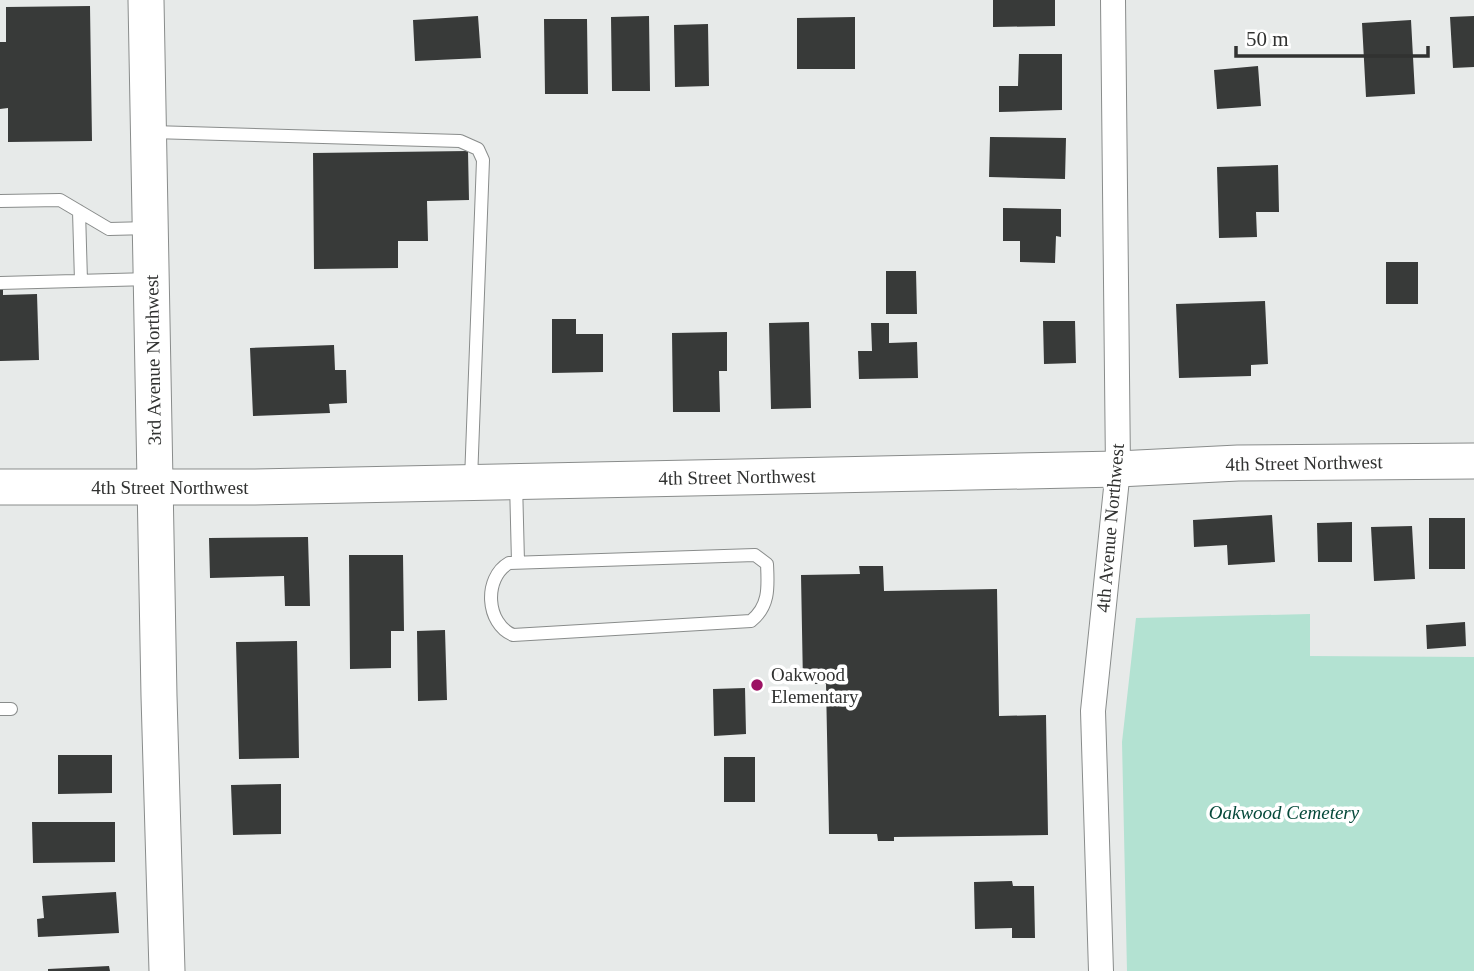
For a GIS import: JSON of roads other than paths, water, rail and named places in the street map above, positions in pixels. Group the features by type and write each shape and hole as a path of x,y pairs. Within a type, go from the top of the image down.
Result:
{"main road":[{"name":"3rd Avenue Northwest","path":"146,0 167,971"},
{"name":"4th Street Northwest","path":"0,487 471,483 1118,469 1238,463 1474,461"}],"street":[{"name":"4th Avenue Northwest","path":"1101,971 1093,711 1118,469 1114,0"}],"lane":[{"path":"149,131 460,141 478,149 483,160 471,483"},
{"path":"0,201 60,200 110,229 150,228"},
{"path":"79,211 81,281"},
{"path":"0,283 151,279"},
{"path":"516,482 518,562"},
{"path":"755,555 767,564 768,584 760,614 751,621 736,625 513,635 503,631 493,618 492,592 502,567 518,562 755,555"}],"place":[{"name":"Oakwood Elementary","path":"757,685"}],"park label":[{"name":"Oakwood Cemetery","path":"1284,812"}]}
